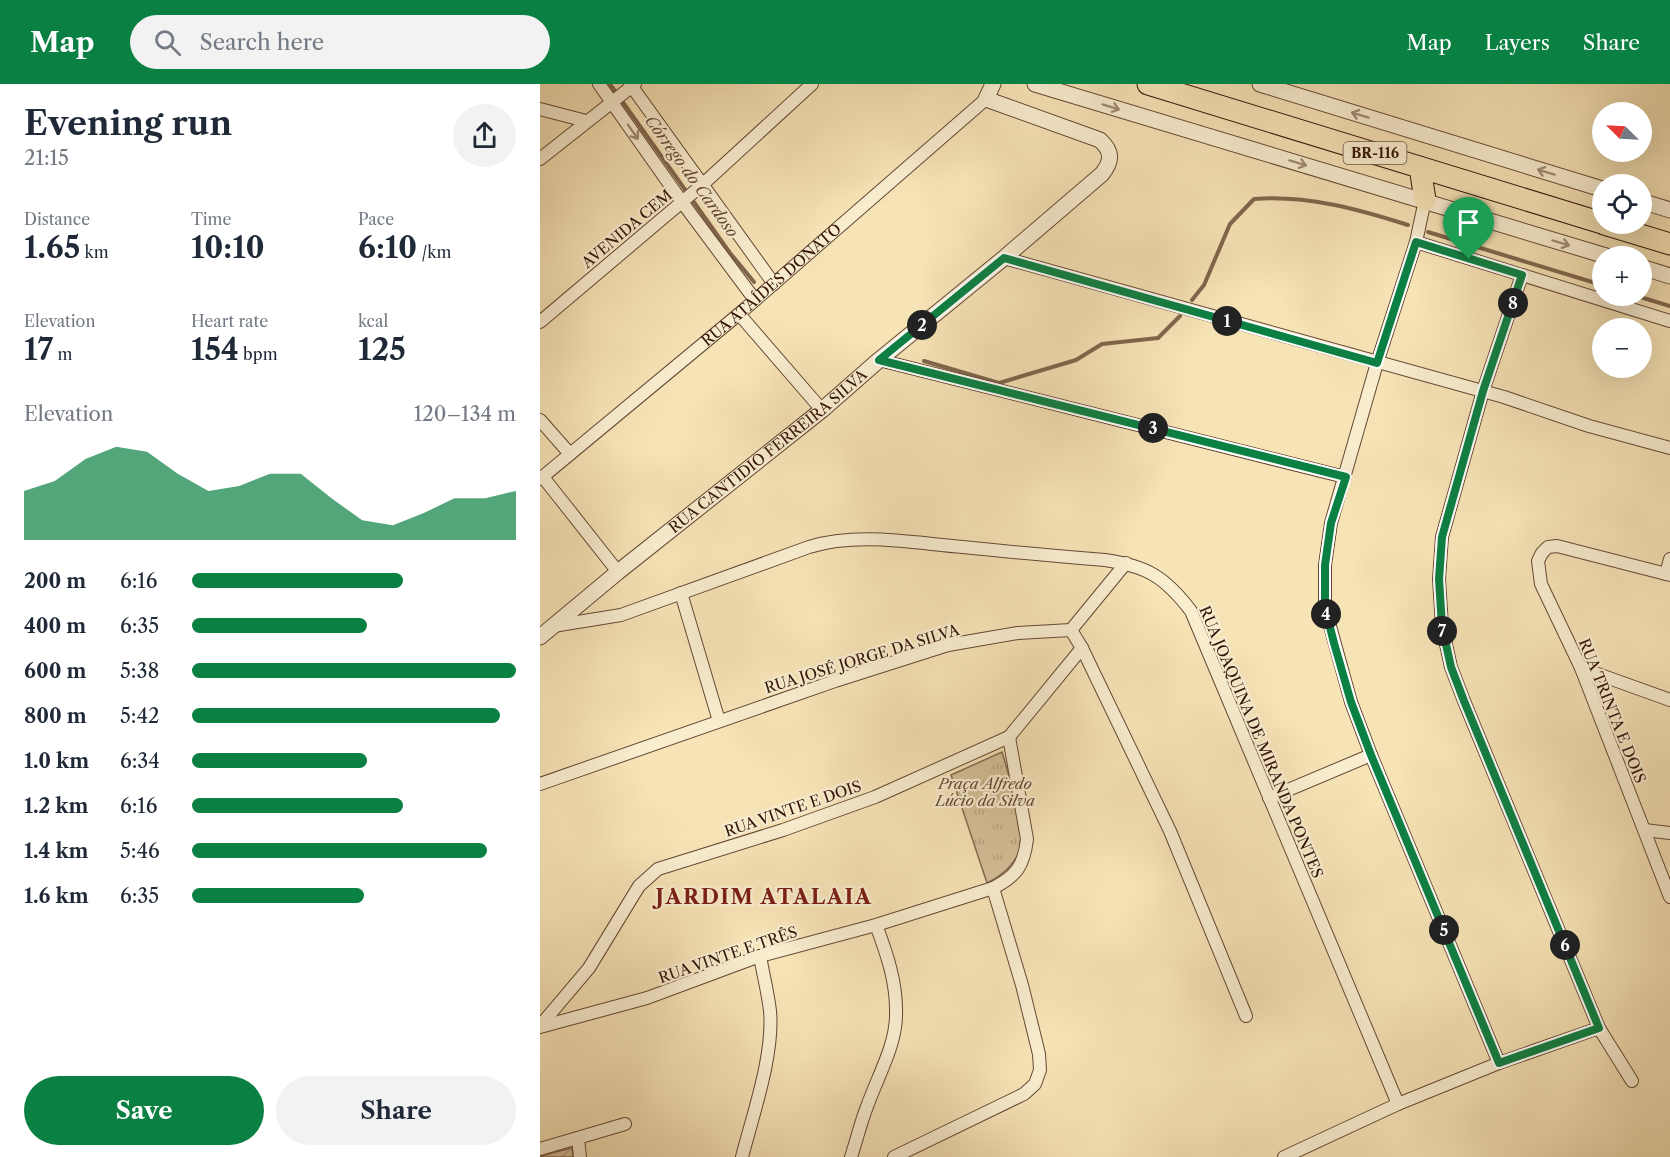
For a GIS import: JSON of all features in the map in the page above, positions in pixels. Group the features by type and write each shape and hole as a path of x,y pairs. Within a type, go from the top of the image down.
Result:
{"highway":[{"name":"BR-116","path":"1149,84 1592,220"},
{"path":"1420,167 1425,200"},
{"name":"BR-116","path":"1638,234 1670,244"}],"street":[{"path":"599,84 682,202 755,300"},
{"name":"AVENIDA CEM","path":"540,322 702,185 812,84"},
{"name":"RUA ATAÍDES DONATO","path":"541,478 774,284 986,99 993,84"},
{"path":"1035,84 1592,252"},
{"path":"1260,84 1592,186"},
{"path":"540,159 632,85 774,284"},
{"name":"RUA CANTIDIO FERREIRA SILVA","path":"540,637 822,410 879,360 1004,258 1102,174 1109,165 1111,154 1108,147 1100,140 986,99"},
{"path":"540,109 586,121"},
{"path":"1425,200 1416,242 1377,363 1331,523 1324,586 1325,608 1351,702 1371,755 1499,1063"},
{"path":"1652,204 1670,210"},
{"path":"1416,242 1670,321"},
{"path":"1004,258 1483,391 1588,426 1670,448"},
{"path":"1652,270 1670,276"},
{"path":"1522,275 1483,391 1442,537 1440,606 1444,644 1464,701 1599,1028 1632,1081"},
{"path":"739,314 822,410"},
{"path":"879,360 1346,477"},
{"path":"540,420 570,454"},
{"path":"541,478 618,572"},
{"name":"RUA JOAQUINA DE MIRANDA PONTES","path":"553,626 621,615 809,547 850,539 923,543 1126,563 1160,577 1191,610 1398,1104"},
{"name":"RUA TRINTA E DOIS","path":"1668,574 1557,546 1548,547 1538,561 1541,584 1581,668 1670,897"},
{"path":"1668,574 1670,559"},
{"path":"1126,563 1071,630 1082,648 1170,831 1246,1016"},
{"path":"681,593 718,721"},
{"name":"RUA JOSÉ JORGE DA SILVA","path":"540,784 718,721 948,645 1018,633 1071,630"},
{"name":"RUA VINTE E DOIS","path":"540,1027 589,968 639,886 658,870 783,830 875,797 1009,737 1082,648"},
{"path":"1581,668 1670,700"},
{"path":"894,1157 1024,1094 1035,1084 1040,1070 1039,1054 1022,985 993,888 1006,881 1020,867 1025,855 1027,839 1009,737"},
{"path":"1269,798 1371,755"},
{"path":"1645,830 1670,833"},
{"name":"RUA VINTE E TRÊS","path":"540,1027 647,998 760,956 876,925 993,888"},
{"path":"851,1157 891,1042 897,1018 896,990 876,925"},
{"path":"742,1157 766,1059 769,1037 770,1012 760,956"},
{"path":"1284,1157 1398,1104 1499,1063 1599,1028"},
{"path":"540,1149 625,1124"},
{"path":"578,1138 580,1157"}],"green space":[{"name":"Praça Alfredo Lúcio da Silva","path":"1002,752 1021,826 1021,846 1016,858 1008,868 987,883 951,775"},
{"path":"572,1148 573,1157 540,1157 540,1156"}],"waterway":[{"name":"Córrego do Cardoso","path":"610,84 730,253 754,282"},
{"name":"Córrego do Cardoso","path":"1192,300 1204,285 1230,224 1254,199 1313,201 1408,225"},
{"name":"Córrego do Cardoso","path":"1428,232 1592,282"},
{"name":"Córrego do Cardoso","path":"1652,301 1670,306"},
{"name":"Córrego do Cardoso","path":"924,361 999,383 1076,360 1102,344 1158,338 1180,316"}],"district":[{"name":"JARDIM ATALAIA","path":"764,897"}],"route":[{"path":"1416,242 1469,259 1522,275 1483,391 1442,537 1440,606 1444,644 1464,701 1599,1028 1499,1063 1371,755 1351,702 1334,643 1325,608 1325,565 1331,523 1346,477 879,360 1004,258 1377,363 1416,242"}]}
